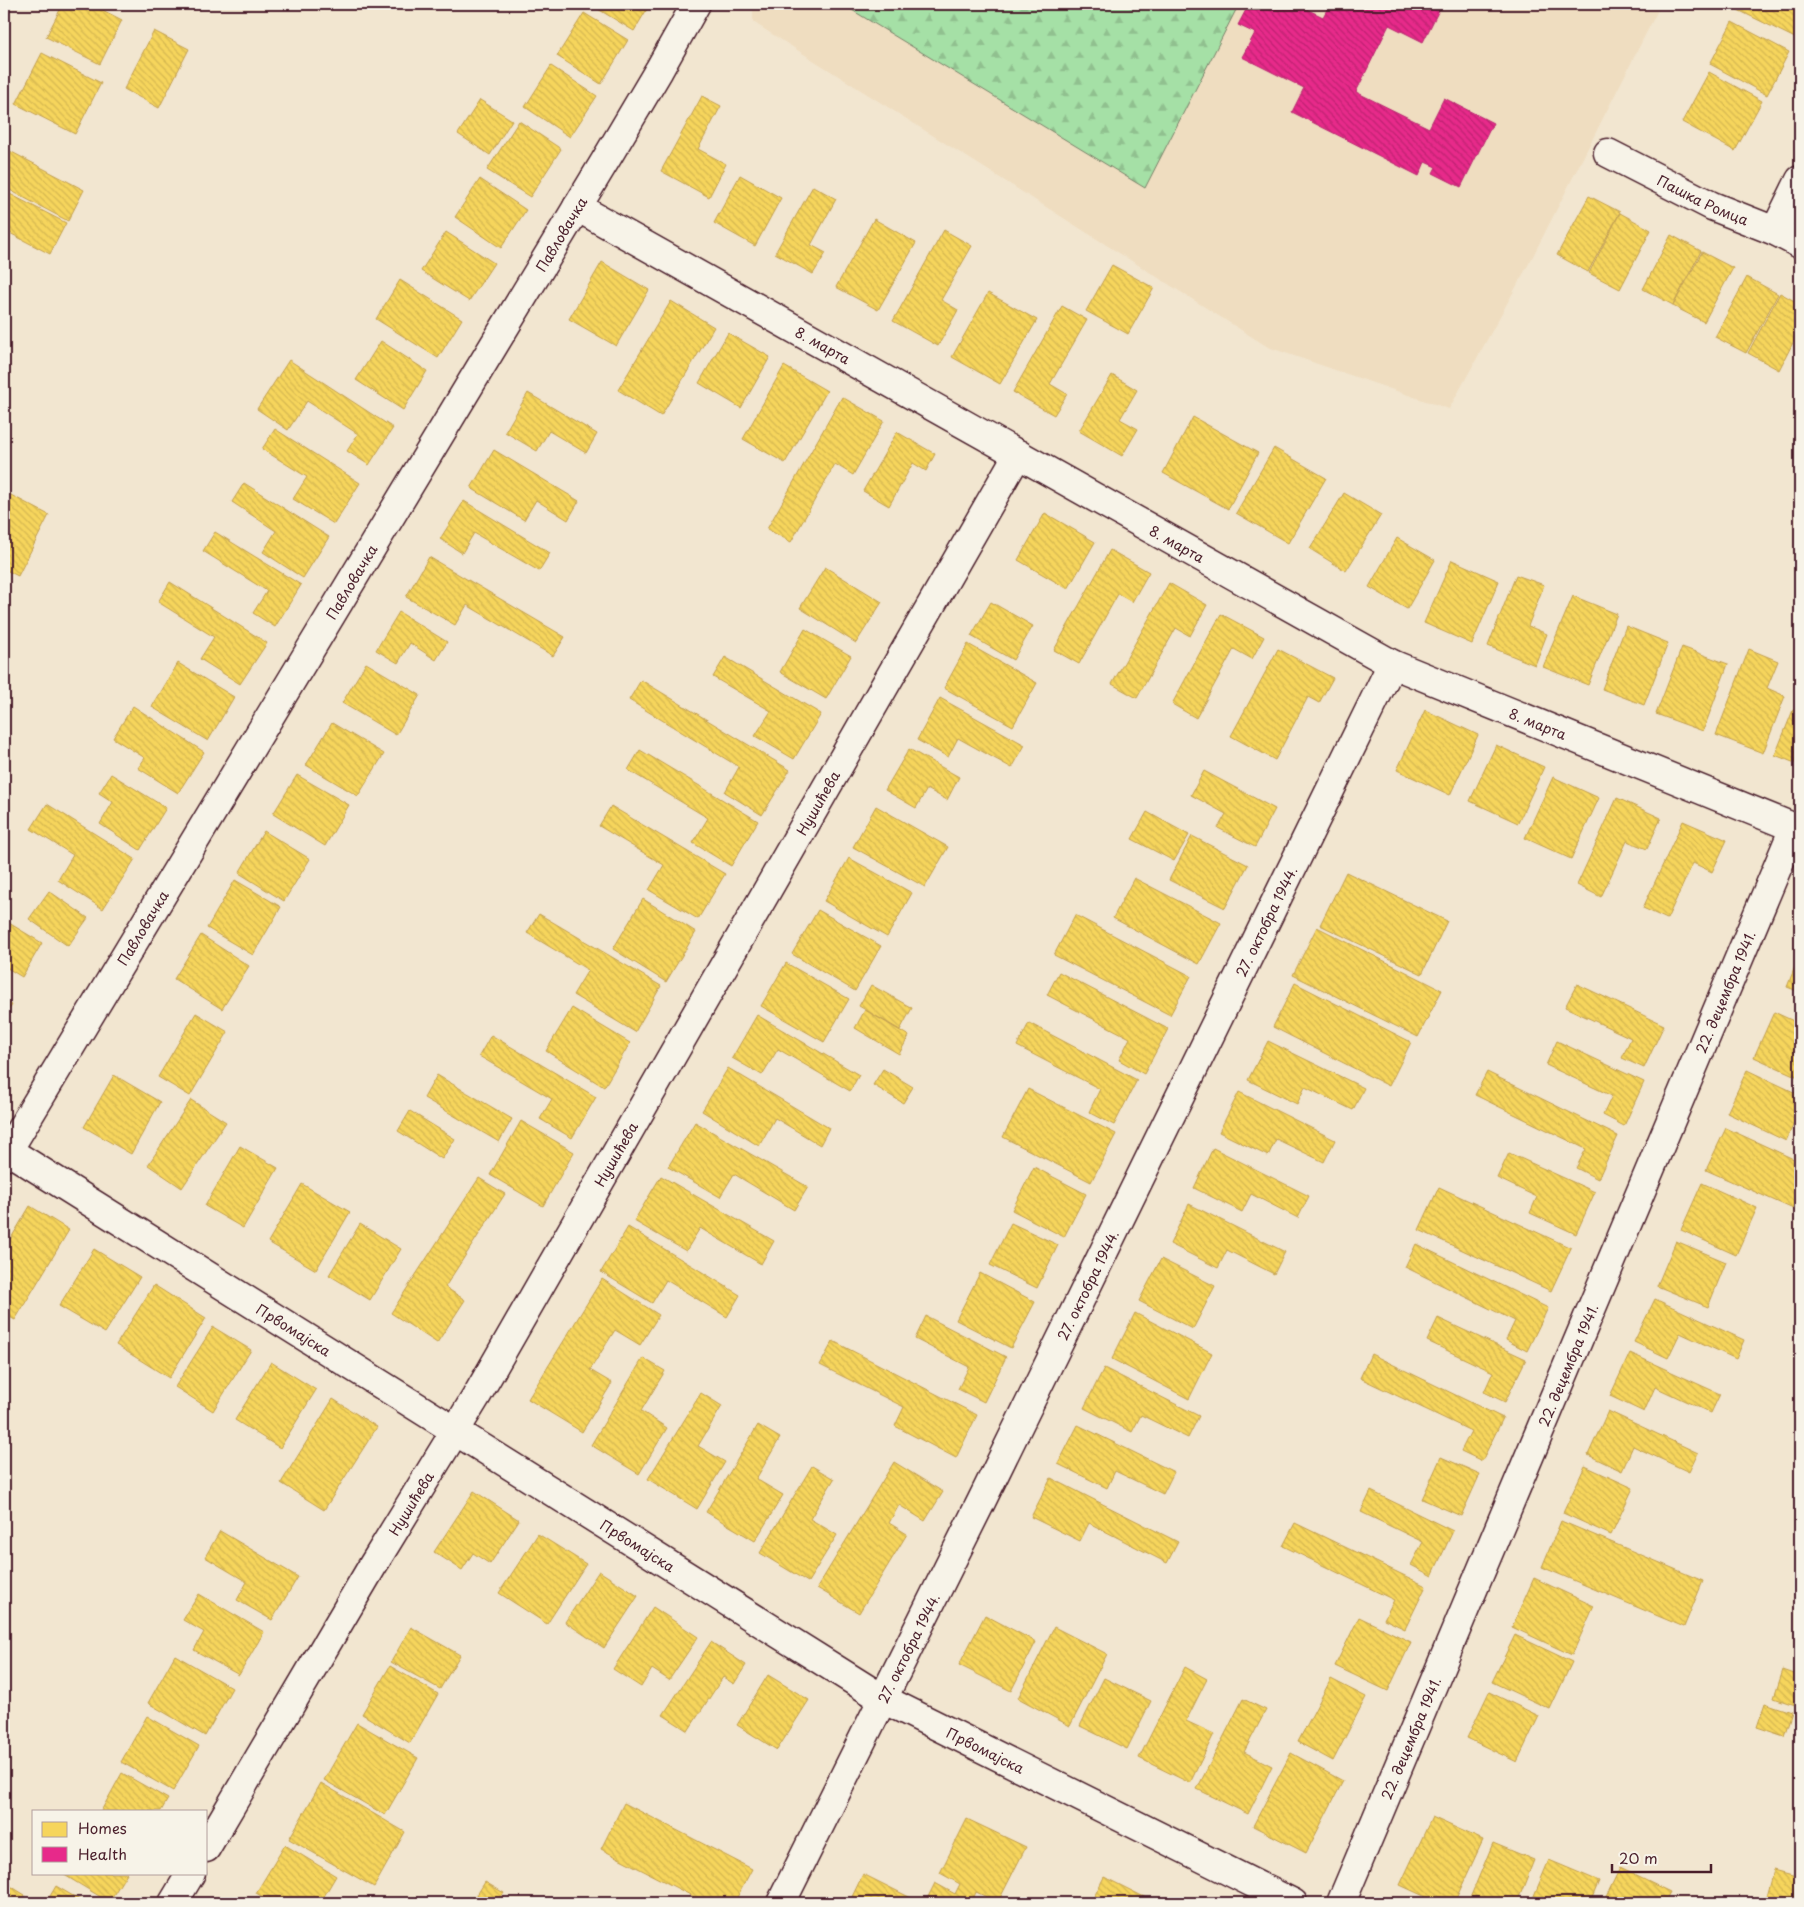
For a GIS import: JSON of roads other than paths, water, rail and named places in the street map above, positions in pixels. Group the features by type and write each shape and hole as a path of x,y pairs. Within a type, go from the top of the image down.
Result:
{"street":[{"name":"Павловачка","path":"5,1152 577,207 696,4"},
{"name":"Пашка Ромца","path":"1608,153 1712,206 1775,231 1800,244"},
{"path":"1775,231 1800,180"},
{"name":"8. марта","path":"577,207 1392,664 1797,829"},
{"name":"Нушићева","path":"208,1845 454,1431 481,1389 1018,454"},
{"name":"27. октобра 1944.","path":"781,1903 1392,664"},
{"name":"22. децембра 1941.","path":"1341,1903 1797,829"},
{"name":"Првомајска","path":"5,1152 883,1699 1293,1903"},
{"path":"174,1903 190,1874"}]}
